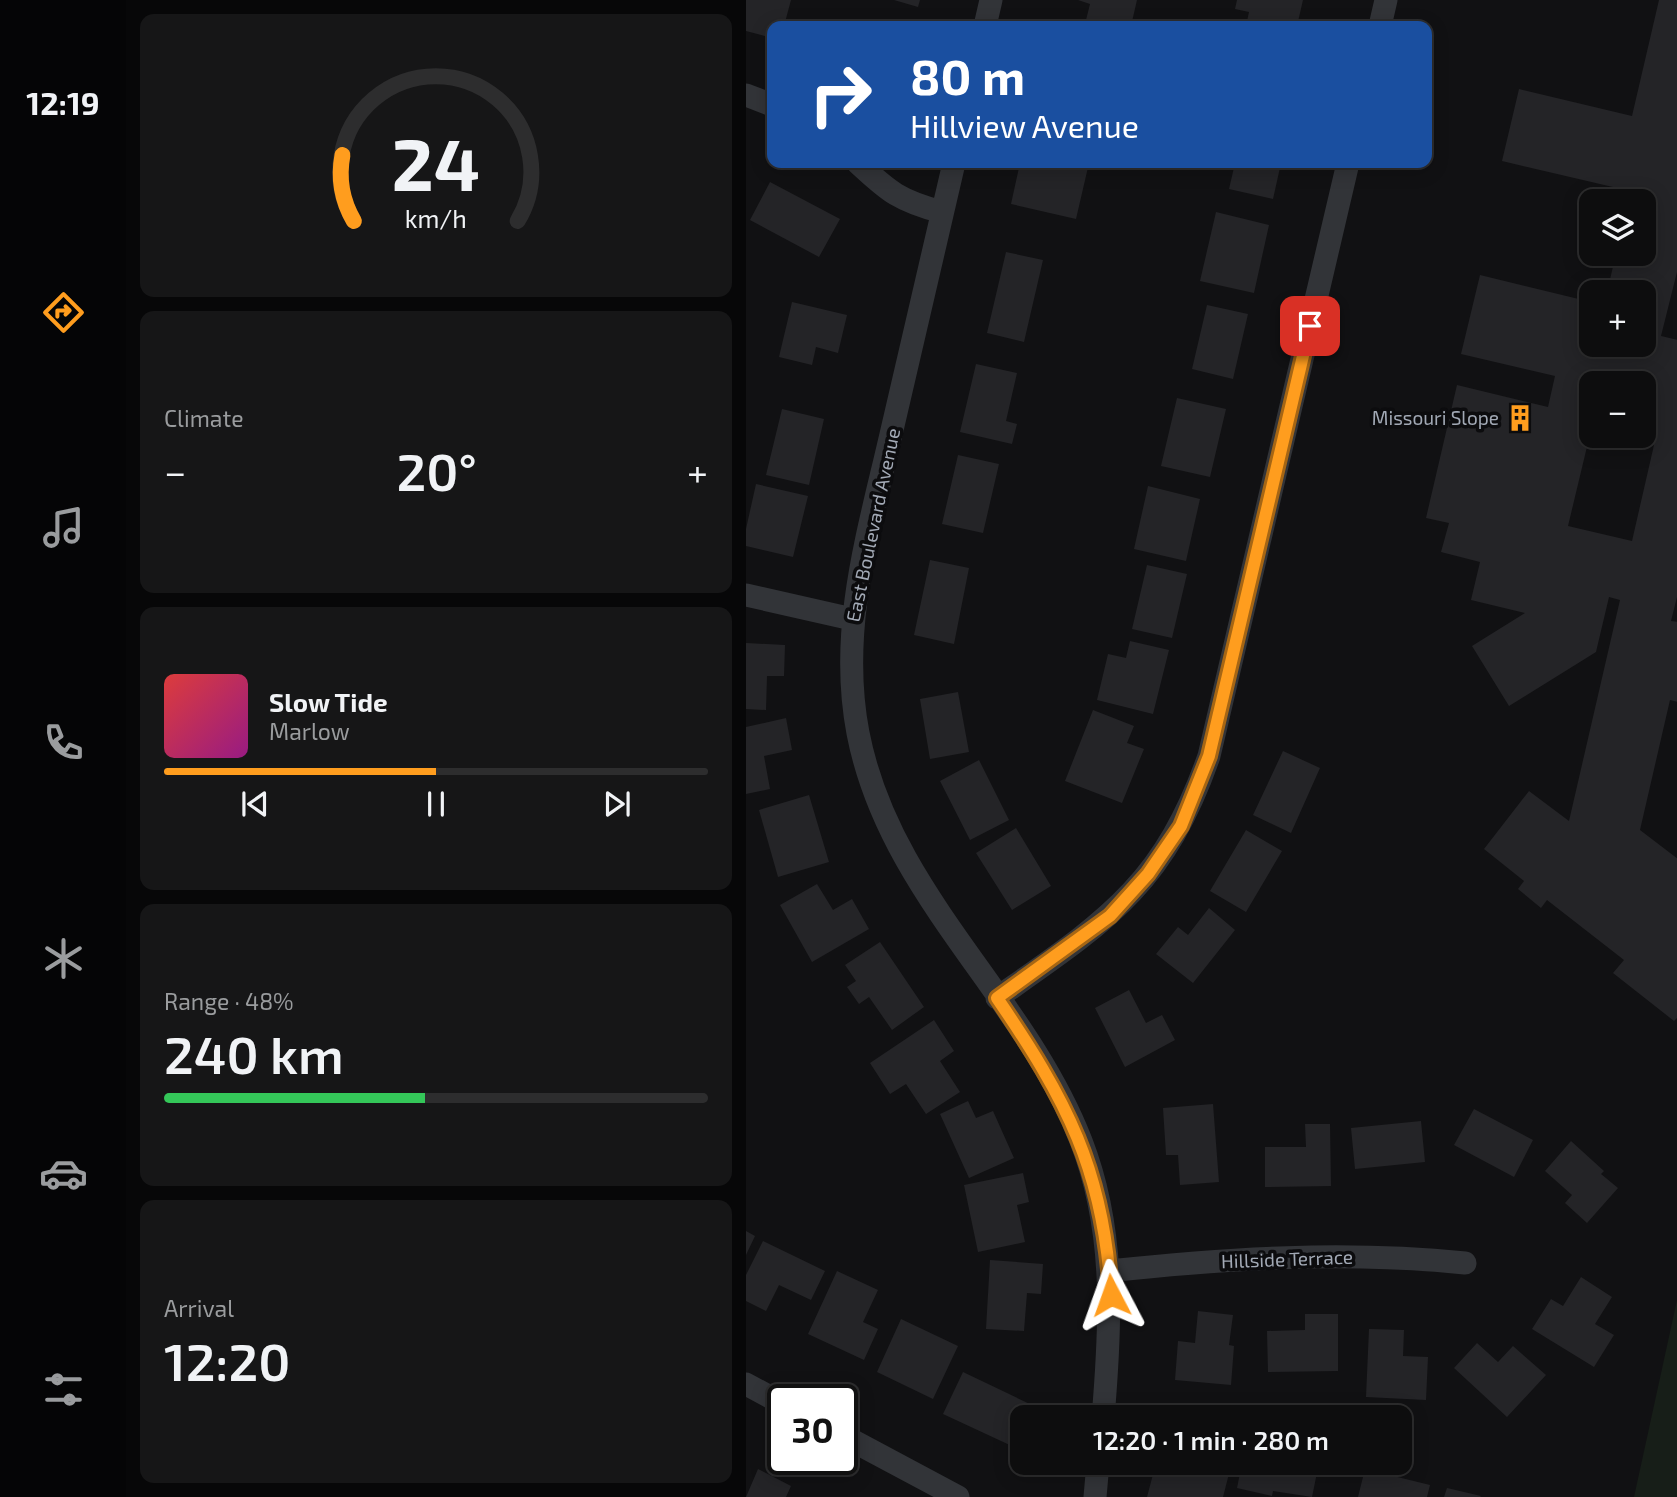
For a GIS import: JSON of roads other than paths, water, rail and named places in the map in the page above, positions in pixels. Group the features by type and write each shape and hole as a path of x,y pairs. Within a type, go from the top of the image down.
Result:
{"street":[{"path":"986,21 991,0"},
{"path":"1381,21 1386,0"},
{"path":"746,95 767,103"},
{"path":"864,168 908,204 942,212"},
{"name":"East Boulevard Avenue","path":"953,168 861,565 852,619 850,656 855,711 865,760 882,810 917,881 1041,1061 1080,1139 1098,1195 1109,1271 1110,1325 1104,1405"},
{"path":"997,998 1081,940 1128,898 1181,826 1198,789 1209,756 1347,168"},
{"path":"746,595 852,619"},
{"name":"Hillside Terrace","path":"1109,1271 1304,1256 1465,1263"},
{"path":"746,1384 767,1395"},
{"path":"858,1444 958,1497"},
{"path":"1095,1497 1097,1475"}],"place":[{"name":"Missouri Slope","path":"1520,418"}]}
